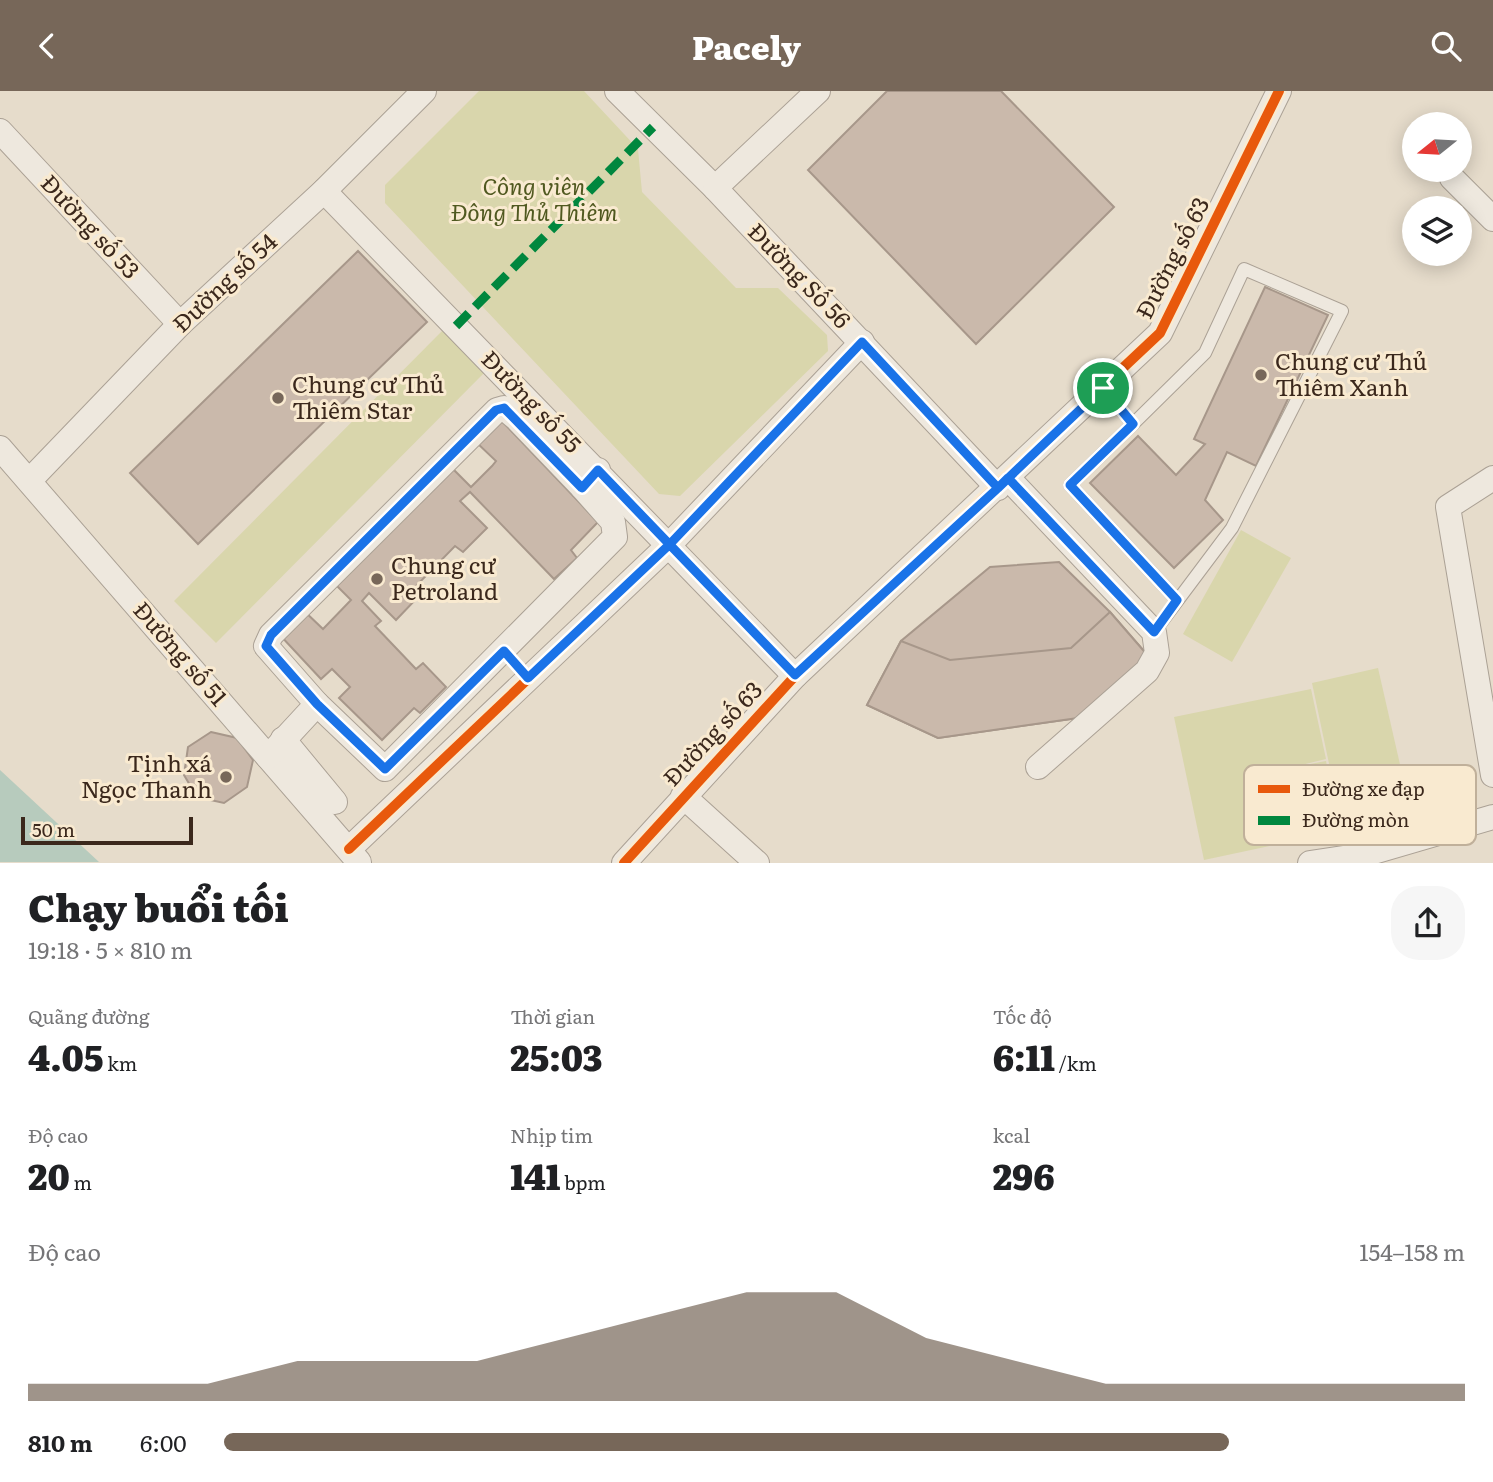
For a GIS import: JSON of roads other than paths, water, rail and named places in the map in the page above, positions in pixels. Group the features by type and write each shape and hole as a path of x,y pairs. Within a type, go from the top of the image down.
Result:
{"street":[{"name":"Đường số 54","path":"31,479 180,324 324,191 424,91"},
{"name":"Đường Số 56","path":"617,91 715,188 862,342 1154,632"},
{"path":"715,188 818,91"},
{"name":"Đường số 63","path":"624,863 795,675 1003,483 1160,333 1279,91"},
{"name":"Đường số 53","path":"0,131 180,324"},
{"path":"1456,182 1493,219"},
{"name":"Đường số 55","path":"324,191 590,479 670,544 795,675"},
{"path":"354,856 528,678 670,544 862,342"},
{"path":"504,408 590,479 613,522 615,537 504,651 385,769 317,704 275,660 266,646 271,635 496,410 504,408"},
{"name":"Đường số 51","path":"0,448 276,748 354,856"},
{"path":"1493,478 1448,507 1493,775"},
{"path":"1038,767 1147,671 1157,653 1154,632"},
{"path":"504,651 528,678"},
{"path":"317,704 276,748 335,802"},
{"path":"683,796 757,863"},
{"path":"1476,823 1493,817"},
{"path":"1310,863 1364,859 1407,845"}],"lane":[{"path":"1154,632 1232,528 1342,311 1244,269 1205,353 1070,485 1177,600"},
{"path":"1103,388 1133,424"}],"place":[{"name":"Chung cư Thủ Thiêm Xanh","path":"1261,375"},
{"name":"Chung cư Thủ Thiêm Star","path":"278,398"},
{"name":"Chung cư Petroland","path":"377,579"},
{"name":"Tịnh xá Ngọc Thanh","path":"226,777"}],"park label":[{"name":"Công viên Đông Thủ Thiêm","path":"534,200"}]}
